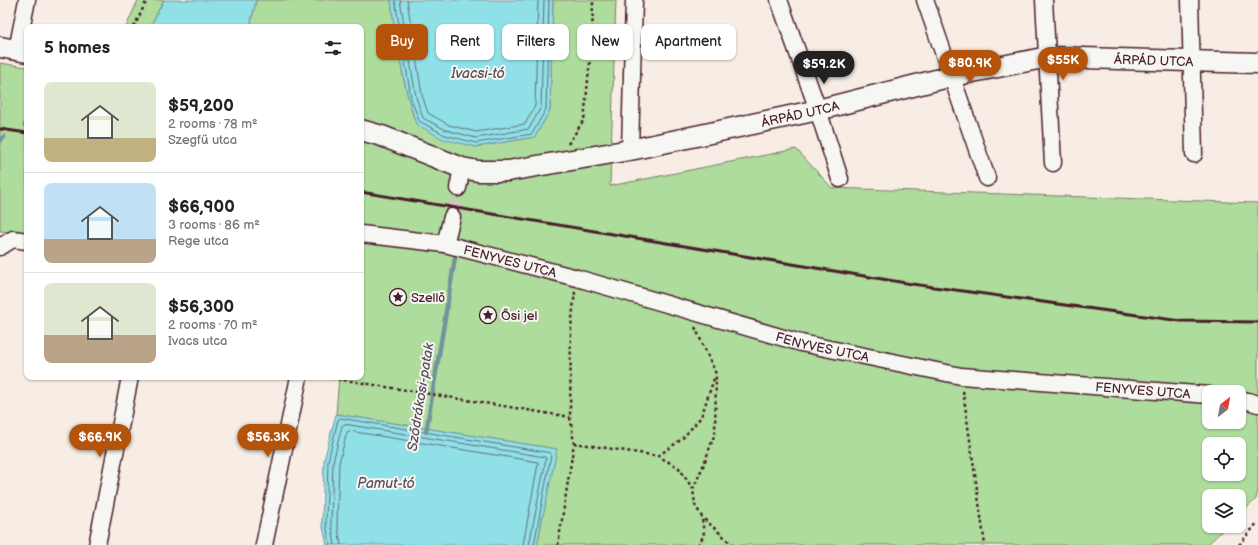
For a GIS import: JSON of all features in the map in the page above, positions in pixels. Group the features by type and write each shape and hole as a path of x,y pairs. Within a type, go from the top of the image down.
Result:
{"street":[{"path":"14,50 27,0"},
{"path":"630,150 634,0"},
{"path":"779,0 818,110 840,179"},
{"path":"925,0 987,178"},
{"path":"1044,0 1053,163"},
{"path":"1190,0 1194,154"},
{"name":"ÁRPÁD UTCA","path":"364,131 382,136 462,168 478,171 508,171 630,150 818,110 952,76 1048,57 1258,63"},
{"path":"458,188 462,168"},
{"name":"FENYVES UTCA","path":"446,244 452,217"},
{"name":"FENYVES UTCA","path":"364,234 446,244 577,278 801,343 961,376 1202,394"},
{"path":"0,247 14,239 24,241"},
{"path":"97,545 129,380"},
{"path":"264,545 298,380"},
{"path":"1246,401 1258,404"}],"path":[{"path":"135,24 147,0"},
{"path":"556,163 584,120 592,40 593,0"},
{"path":"558,545 574,443 570,417 571,328 577,278"},
{"path":"688,310 716,374 715,433 693,489"},
{"path":"658,456 682,439 701,417 716,374"},
{"path":"961,376 985,545"},
{"path":"344,380 570,417"},
{"path":"574,443 658,456 679,468 693,489 695,505 702,518 732,545"},
{"path":"698,545 704,535 702,518"},
{"path":"1239,545 1258,522"}],"green space":[{"path":"138,0 164,0 152,24 127,24"},
{"path":"256,0 391,0 395,24 376,24 376,60 401,60 407,94 416,124 476,147 535,137 550,110 551,60 569,60 569,24 552,24 553,0 616,0 615,24 577,24 577,60 614,60 610,186 796,149 832,188 1258,203 1258,490 1256,499 1246,508 1246,489 1202,489 1202,533 1220,533 1207,545 537,545 556,449 336,414 339,380 364,380 364,24 251,24"},
{"path":"0,63 24,67 24,234 0,231"}],"water":[{"path":"164,0 256,0 251,24 152,24"},
{"name":"Ivacsi-tó","path":"391,0 553,0 552,24 502,24 502,60 551,60 550,110 535,137 476,147 443,139 416,124 407,94 400,60 428,60 428,24 394,24"},
{"name":"Pamut-tó","path":"336,414 557,449 537,545 327,545 322,523 324,460"}],"waterway":[{"path":"0,140 4,137"},
{"name":"Sződrákosi-patak","path":"426,432 456,252"}],"tunnel":[{"path":"452,217 458,188"}],"railway":[{"path":"0,129 24,133"},
{"path":"364,193 912,284 1181,321 1258,322"}],"place":[{"name":"Szellő","path":"398,297"},
{"name":"Ősi jel","path":"488,315"}]}
